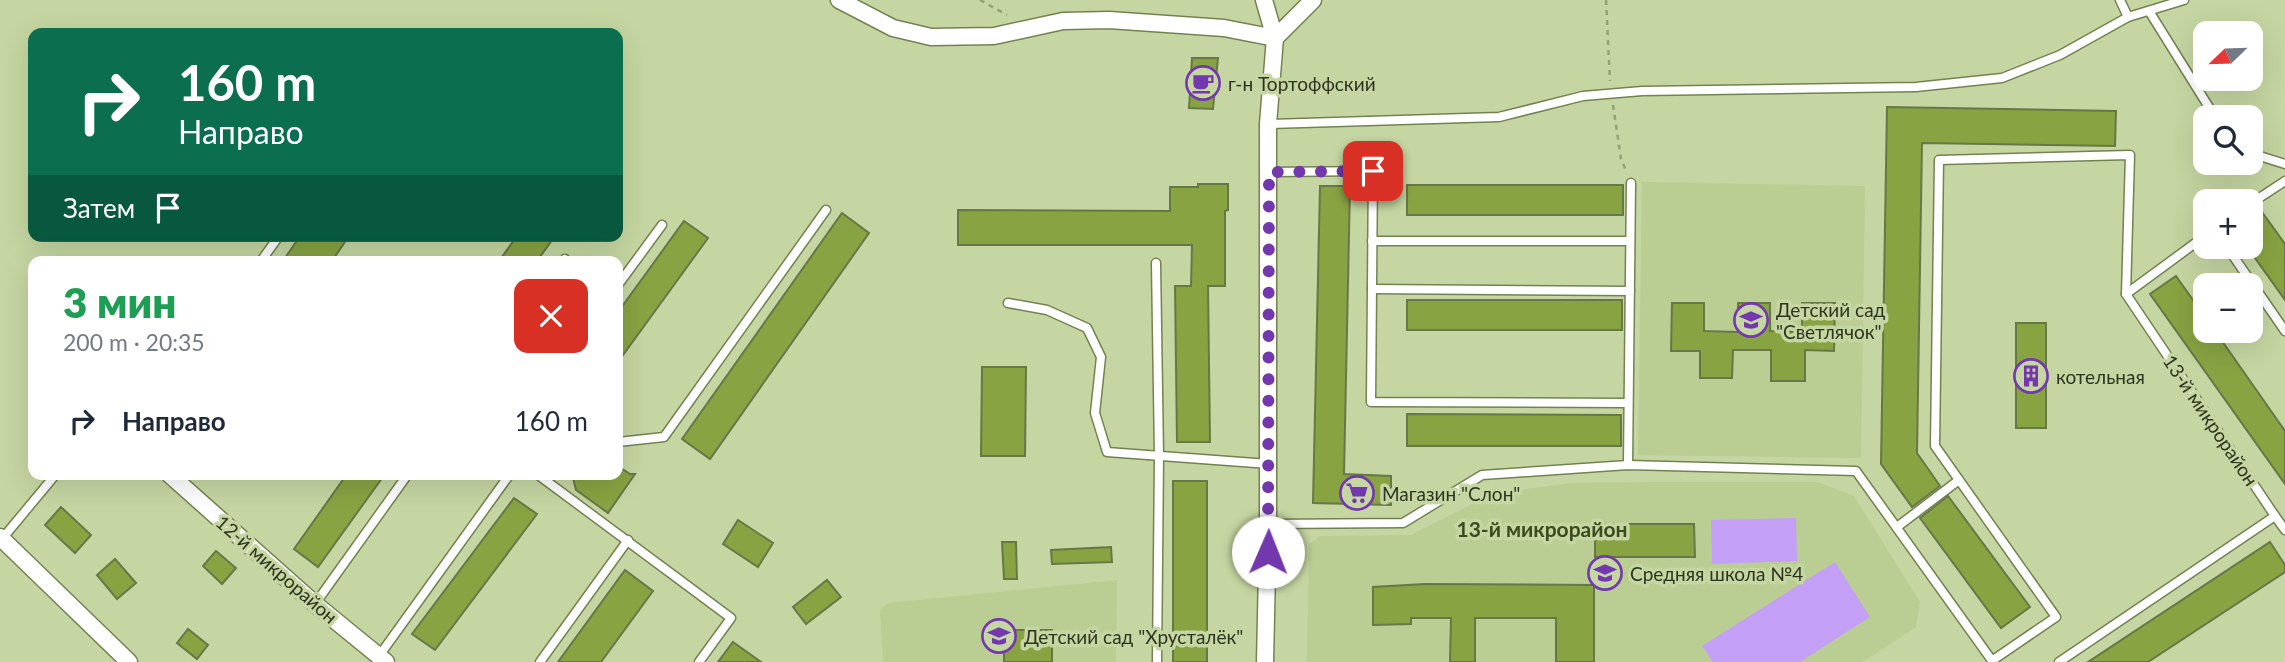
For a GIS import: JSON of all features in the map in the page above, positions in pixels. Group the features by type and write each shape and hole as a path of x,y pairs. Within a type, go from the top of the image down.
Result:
{"street":[{"path":"839,0 893,28 930,37 994,37 1063,21 1109,20 1224,28 1275,38"},
{"path":"1264,0 1275,38 1268,124 1269,464 1265,662"},
{"path":"1275,38 1313,0"},
{"name":"12-й микрорайон","path":"176,480 315,604 382,659"},
{"path":"1,538 129,662"}],"lane":[{"path":"2120,0 2128,17"},
{"path":"1268,124 1499,117 1583,96 1642,91 1916,87 2002,78 2060,55 2128,17 2184,0"},
{"path":"2149,11 2207,105"},
{"path":"1268,524 1403,523 1482,475 1628,465 1856,471 1993,661 2056,617 1935,446 1939,160 2130,155 2126,294"},
{"path":"2263,157 2285,164"},
{"path":"1269,172 1373,171 1371,402 1628,404"},
{"path":"2263,195 2285,181"},
{"path":"1628,465 1631,183"},
{"path":"623,441 664,437 826,210"},
{"path":"623,278 662,225"},
{"path":"1372,241 1630,241"},
{"path":"2126,294 2193,245"},
{"path":"2235,259 2285,331"},
{"path":"1156,263 1159,456 1157,662"},
{"path":"1372,289 1630,291"},
{"name":"13-й микрорайон","path":"2126,294 2285,530"},
{"path":"1008,303 1046,310 1087,328 1101,358 1095,413 1107,452 1269,464"},
{"path":"1,538 51,480"},
{"path":"315,604 404,480"},
{"path":"382,659 506,480"},
{"path":"545,480 731,618 699,662"},
{"path":"1897,527 1959,481"},
{"path":"2059,662 2275,516"},
{"path":"540,662 628,540"}],"path":[{"path":"980,0 1031,28"}],"shaded area":[{"name":"Детский сад \"Светлячок\"","path":"1642,182 1865,186 1861,458 1638,455"},
{"name":"Средняя школа №4","path":"1818,482 1854,496 1920,602 1916,627 1863,662 1307,662 1309,544 1320,536 1411,535 1495,493 1571,483"},
{"path":"1796,518 1797,561 1712,564 1711,520"},
{"path":"1835,562 1870,617 1800,662 1713,662 1702,646"},
{"name":"Детский сад \"Хрусталёк\"","path":"1117,580 1116,662 883,662 880,610 888,603"}],"building":[{"name":"г-н Тортоффский","path":"1192,58 1218,58 1213,109 1189,108"},
{"path":"1887,107 2116,111 2115,146 1922,143 1917,453 1940,486 1912,507 1881,464"},
{"path":"1198,184 1228,184 1228,210 1225,211 1225,286 1208,286 1210,442 1177,442 1175,286 1191,286 1192,245 958,245 958,210 1170,211 1170,187 1198,187"},
{"path":"1407,185 1623,185 1623,215 1407,215"},
{"path":"1320,186 1350,186 1344,474 1391,476 1391,505 1313,503"},
{"path":"842,213 869,233 710,459 682,439"},
{"path":"2263,213 2285,244 2285,300 2256,259 2263,259"},
{"path":"684,221 708,238 623,355 623,305"},
{"path":"296,242 345,242 335,256 286,256"},
{"path":"513,242 551,242 541,256 503,256"},
{"path":"2176,276 2193,300 2193,343 2223,343 2285,431 2285,484 2150,294"},
{"path":"1407,300 1622,300 1622,330 1407,330"},
{"path":"1672,303 1704,303 1704,331 1738,332 1738,303 1770,303 1770,331 1802,332 1802,303 1835,303 1834,351 1805,350 1805,381 1771,381 1771,350 1733,350 1732,378 1700,378 1700,351 1671,351"},
{"name":"котельная","path":"2016,323 2046,323 2046,428 2016,428"},
{"path":"982,367 1026,367 1025,456 981,456"},
{"path":"1407,414 1621,415 1621,446 1407,446"},
{"path":"623,469 635,474 608,513 576,490 574,480 623,480"},
{"path":"343,480 381,480 318,567 294,549"},
{"path":"1173,481 1207,481 1207,662 1173,662"},
{"path":"1948,496 2030,607 2001,628 1920,518"},
{"path":"514,498 537,514 435,650 412,634"},
{"path":"61,507 91,535 75,553 45,525"},
{"path":"738,520 773,543 758,567 723,544"},
{"path":"1595,524 1694,524 1695,557 1595,557"},
{"path":"1002,542 1016,542 1017,579 1004,579"},
{"path":"2270,542 2285,565 2285,572 2148,662 2088,662"},
{"path":"1111,547 1112,562 1052,564 1051,550"},
{"path":"216,551 236,568 222,584 203,566"},
{"path":"115,559 136,583 117,599 97,575"},
{"path":"625,570 653,591 601,662 558,662"},
{"path":"827,580 841,597 806,624 793,607"},
{"path":"1425,584 1594,585 1594,662 1556,662 1556,618 1475,618 1475,662 1450,662 1451,618 1411,618 1411,624 1373,625 1373,587"},
{"path":"188,629 208,645 197,659 177,643"},
{"path":"1004,630 1052,630 1052,662 1004,662"},
{"path":"733,642 761,662 718,662"}],"place":[{"name":"г-н Тортоффский","path":"1203,83"},
{"name":"Детский сад \"Светлячок\"","path":"1751,320"},
{"name":"котельная","path":"2031,376"},
{"name":"Магазин \"Слон\"","path":"1357,493"},
{"name":"Средняя школа №4","path":"1605,573"},
{"name":"Детский сад \"Хрусталёк\"","path":"999,636"}],"district":[{"name":"13-й микрорайон","path":"1542,528"}],"route":[{"path":"1268,552 1269,172 1373,171"}]}
